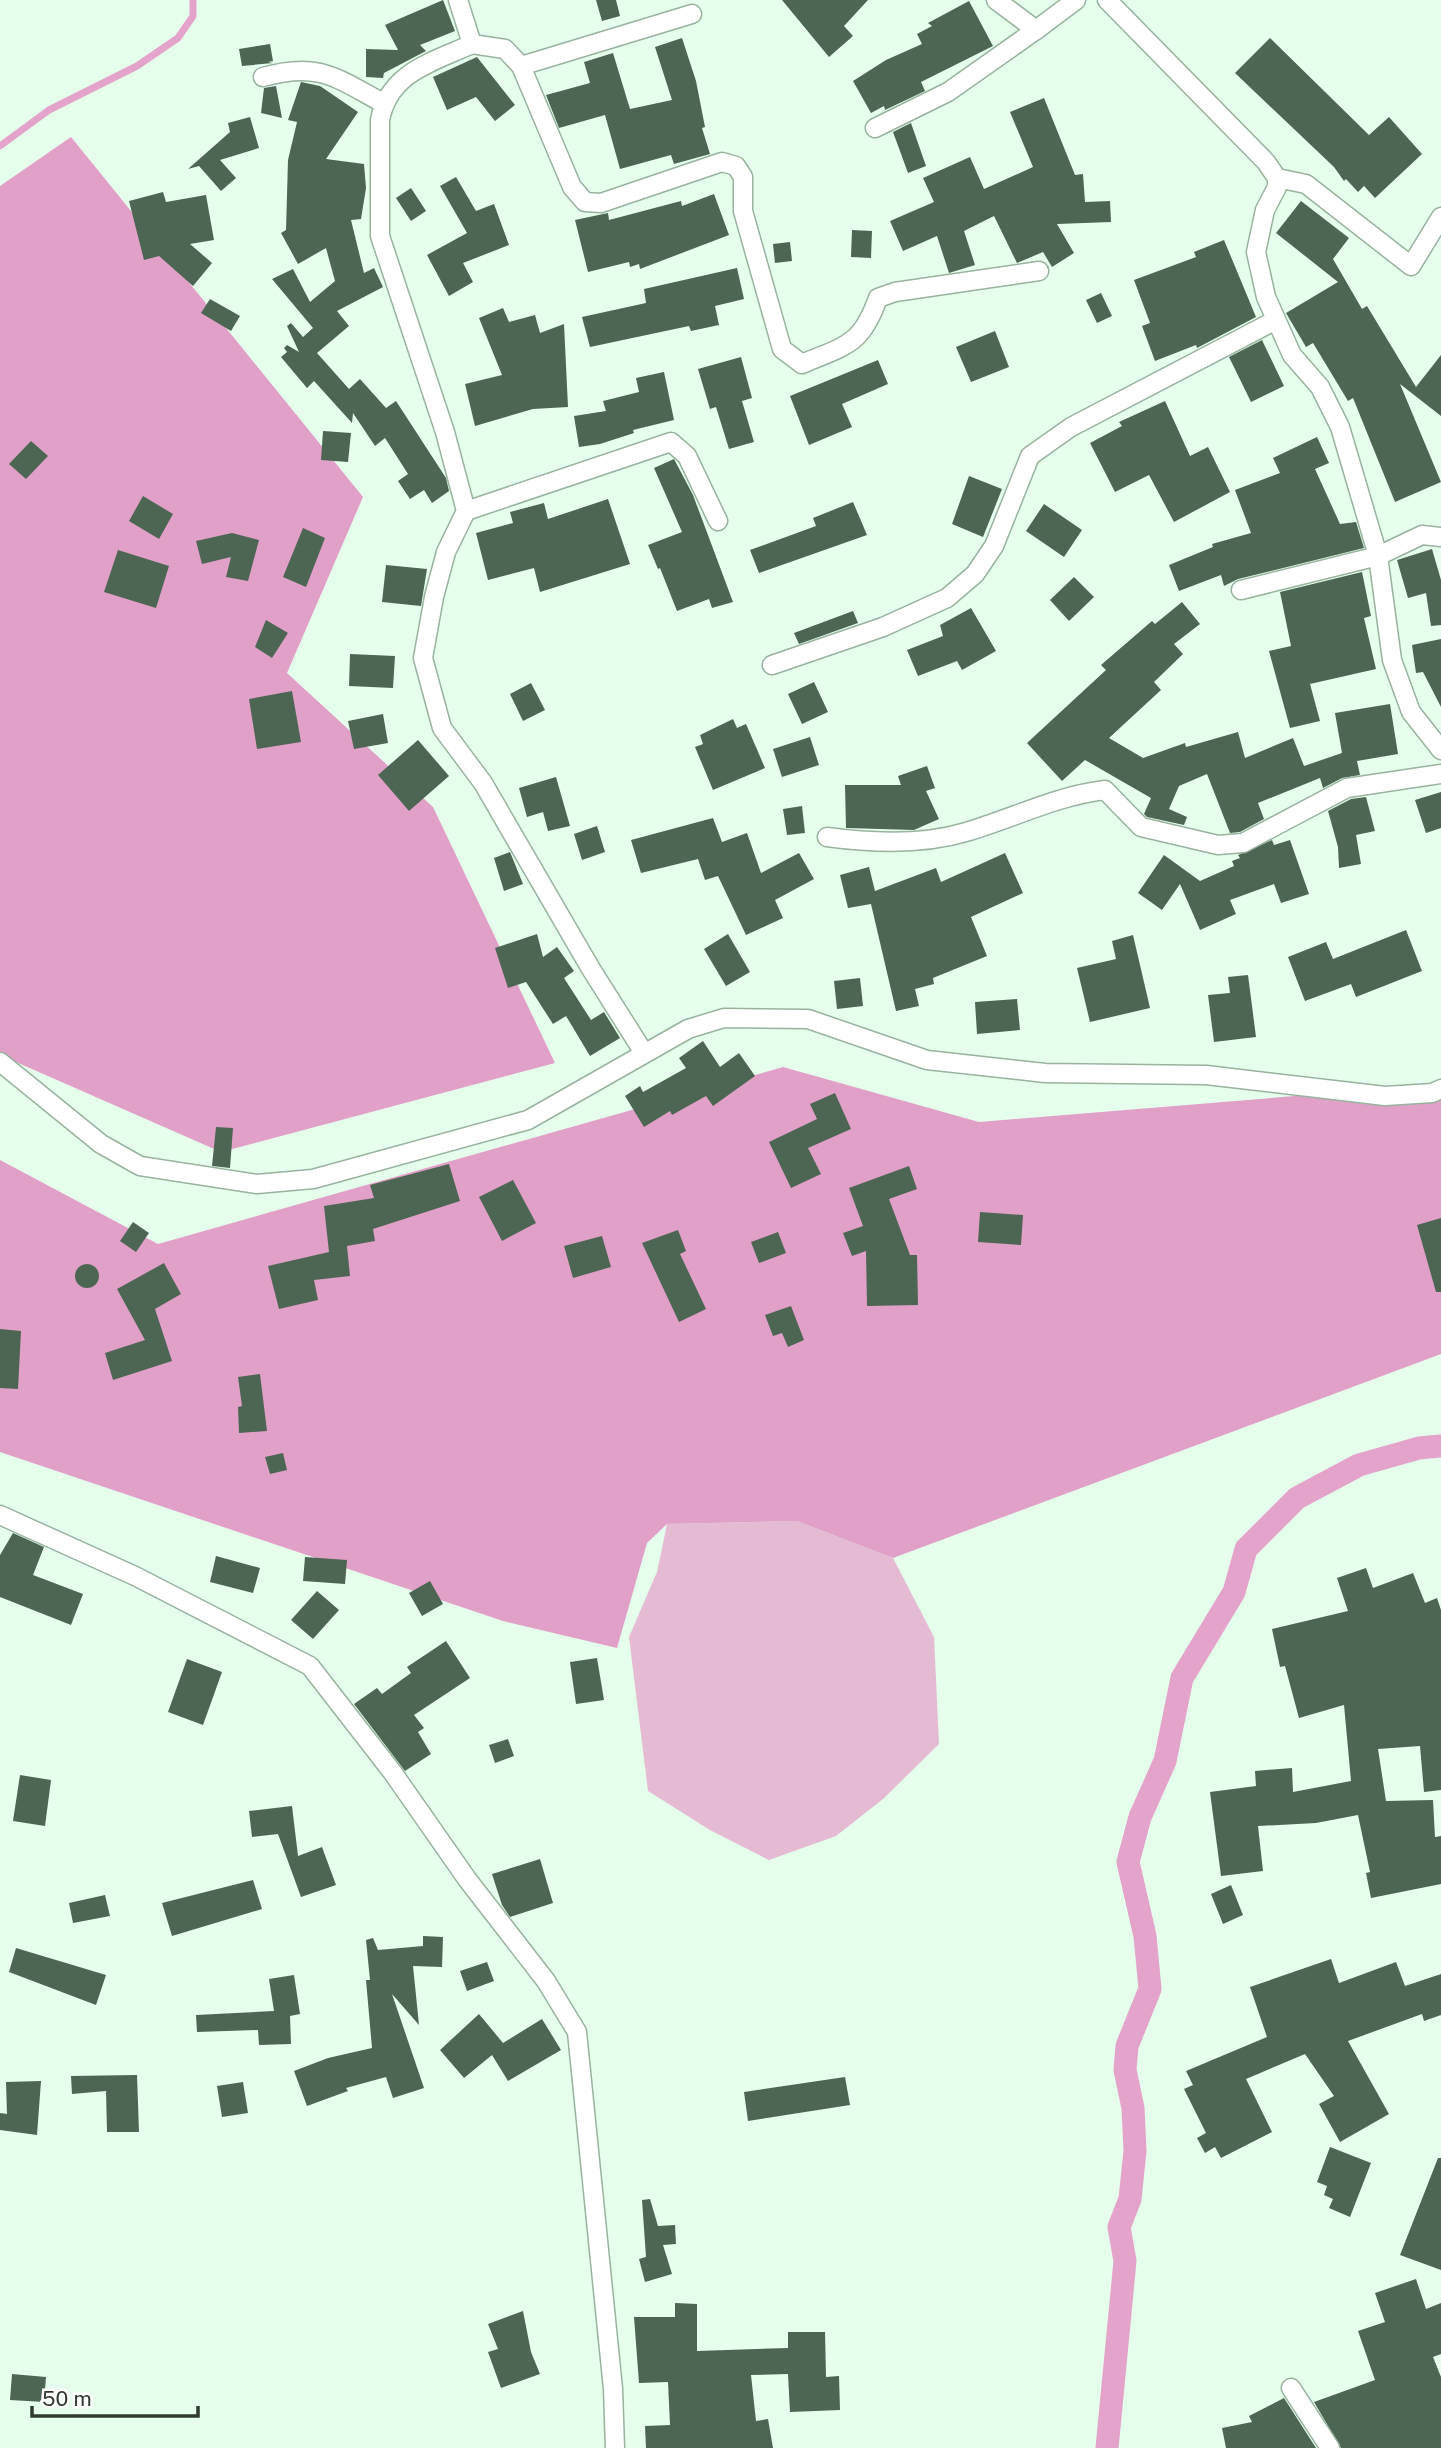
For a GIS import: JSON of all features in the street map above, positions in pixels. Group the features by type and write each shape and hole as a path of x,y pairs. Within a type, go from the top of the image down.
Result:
{"street":[{"path":"458,0 472,44"},
{"path":"996,0 1036,30"},
{"path":"875,128 947,92 1076,0"},
{"path":"1107,0 1266,162 1277,178 1277,187 1265,210 1256,252 1266,297 1292,355 1320,387 1340,427 1378,556 1392,660 1411,712 1441,750"},
{"path":"521,66 692,14"},
{"path":"644,1053 591,969 483,783 442,728 423,658 433,597 446,552 466,511 444,432 380,236 380,120 383,103 404,76 472,44 505,49 521,66 572,187 585,202 601,203 722,162 736,166 743,177 743,211 782,349 802,364 857,340 869,322 878,298 895,292 1039,271"},
{"path":"263,77 288,69 317,69 383,103"},
{"path":"1277,178 1306,184 1411,266 1441,217"},
{"path":"772,665 883,627 947,598 975,573 994,546 1030,456 1071,427 1276,320"},
{"path":"466,511 671,442 687,456 718,521"},
{"path":"1241,590 1378,556 1422,535 1441,537"},
{"path":"827,837 913,841 964,833 1069,794 1105,790 1141,827 1196,842 1218,845 1243,843 1347,788 1441,774"},
{"path":"0,1062 102,1144 139,1166 257,1184 313,1180 528,1120 688,1029 724,1018 808,1019 927,1060 1032,1072 1206,1075 1385,1096 1432,1093 1441,1089"},
{"path":"0,1515 135,1576 310,1666 394,1773 467,1880 546,1982 577,2032 610,2362 615,2448"},
{"path":"1292,2388 1330,2448"}],"shaded area":[{"path":"71,137 363,497 287,673 433,807 555,1063 221,1152 0,1055 0,186"},
{"path":"783,1067 979,1122 1441,1084 1441,1354 893,1558 797,1521 667,1524 647,1543 617,1648 503,1621 0,1452 0,1160 158,1244"},
{"path":"797,1521 893,1558 934,1637 939,1744 883,1799 836,1836 769,1860 710,1830 648,1791 629,1637 657,1572 667,1524"}],"building":[{"path":"443,0 455,31 420,45 426,51 384,73 383,78 366,77 366,49 398,50 385,25"},
{"path":"596,0 616,0 620,16 602,21"},
{"path":"782,0 868,0 844,26 853,36 829,57"},
{"path":"969,1 993,46 921,82 925,91 885,110 884,106 871,113 853,81 886,60 922,44 917,34 932,26 928,23"},
{"path":"682,38 696,81 705,127 702,128 710,154 674,164 671,155 620,169 605,115 559,128 546,95 590,83 584,62 613,53 630,109 672,100 655,47"},
{"path":"1270,38 1369,135 1389,117 1422,154 1375,198 1364,186 1358,192 1346,179 1344,181 1334,167 1235,73"},
{"path":"270,44 273,61 268,62 273,63 242,66 239,49"},
{"path":"477,57 515,105 495,121 476,97 447,110 433,77"},
{"path":"301,82 320,86 358,112 326,159 364,164 366,188 361,219 351,220 364,273 374,268 383,287 337,311 349,326 317,353 349,389 360,379 386,408 396,401 446,478 449,491 432,503 424,490 410,499 398,481 408,474 385,438 375,446 353,413 352,423 314,381 307,388 281,357 287,352 284,348 287,345 299,352 287,326 291,323 303,337 313,328 272,279 293,269 310,302 335,281 326,248 298,264 281,233 286,230 288,160 297,122 288,120"},
{"path":"276,86 282,118 261,113 264,88"},
{"path":"1044,98 1075,175 1083,174 1085,202 1110,201 1111,222 1057,224 1074,253 1052,267 1043,252 1017,263 994,216 964,231 975,265 949,273 937,236 903,251 890,221 934,202 923,178 970,157 984,189 1033,167 1010,112"},
{"path":"250,117 259,148 220,160 236,178 221,191 199,166 188,169 230,132 228,123"},
{"path":"911,123 926,166 908,173 893,132"},
{"path":"456,177 476,211 494,204 509,245 463,263 473,282 449,296 427,255 467,233 440,186"},
{"path":"411,188 426,211 411,221 396,198"},
{"path":"163,192 166,202 206,195 214,240 190,244 212,263 193,286 159,256 144,260 129,201"},
{"path":"714,194 729,235 640,269 639,264 630,267 629,262 588,272 575,220 608,213 609,220 681,201 682,206"},
{"path":"1301,201 1349,238 1333,259 1362,309 1367,306 1416,387 1441,355 1441,416 1400,384 1441,482 1395,502 1353,398 1348,401 1313,343 1306,347 1286,313 1338,282 1276,233"},
{"path":"852,230 872,231 871,258 851,257"},
{"path":"1224,240 1256,317 1197,348 1196,345 1155,361 1142,326 1150,323 1134,280 1196,257 1194,252"},
{"path":"790,242 792,261 775,263 773,244"},
{"path":"737,268 744,299 715,306 719,325 691,331 689,326 590,347 582,317 646,303 644,289"},
{"path":"1101,293 1112,316 1097,323 1086,300"},
{"path":"210,299 240,316 231,331 201,313"},
{"path":"503,308 509,322 535,315 540,333 564,324 568,407 533,409 475,426 465,384 502,375 479,318"},
{"path":"995,331 1009,367 971,382 956,347"},
{"path":"1262,340 1284,386 1251,402 1229,357"},
{"path":"741,357 752,398 742,401 754,442 729,449 716,407 710,409 698,369"},
{"path":"878,360 888,384 842,404 852,427 809,445 790,396"},
{"path":"664,372 674,420 633,430 634,433 600,444 579,447 574,416 606,411 603,401 639,392 636,378"},
{"path":"1165,401 1190,456 1208,447 1230,492 1174,522 1149,475 1115,492 1090,443 1122,426 1119,422"},
{"path":"323,431 351,433 348,462 321,460"},
{"path":"1317,437 1329,463 1315,469 1340,524 1356,522 1364,548 1238,579 1224,586 1221,575 1179,591 1169,565 1213,547 1212,544 1251,533 1235,490 1280,473 1273,458"},
{"path":"31,441 48,456 26,479 9,464"},
{"path":"674,459 693,495 733,602 712,608 709,599 677,611 648,545 682,532 654,468"},
{"path":"969,476 1002,489 983,537 952,524"},
{"path":"143,496 173,514 159,539 129,521"},
{"path":"608,499 630,564 540,592 534,568 488,580 476,533 513,523 510,512 544,503 548,519"},
{"path":"853,502 867,535 759,573 750,550 816,526 813,518"},
{"path":"1044,504 1082,530 1064,557 1026,531"},
{"path":"303,528 325,538 306,587 283,577"},
{"path":"232,533 259,540 248,581 226,577 231,557 202,564 196,541"},
{"path":"1432,549 1441,580 1441,625 1431,626 1426,593 1408,598 1397,560"},
{"path":"118,550 169,566 156,608 104,592"},
{"path":"386,565 427,569 421,606 382,602"},
{"path":"1362,572 1371,616 1364,618 1376,669 1310,684 1320,721 1290,728 1269,651 1291,646 1280,592"},
{"path":"1074,577 1094,597 1069,621 1050,600"},
{"path":"1182,602 1200,624 1174,644 1183,654 1154,682 1161,690 1109,738 1143,758 1185,743 1186,747 1238,732 1245,758 1293,738 1304,766 1342,753 1335,713 1390,704 1398,754 1357,761 1360,775 1342,778 1323,788 1320,778 1258,803 1264,819 1240,832 1230,833 1207,774 1179,786 1169,809 1187,817 1184,825 1147,817 1144,814 1151,798 1085,760 1062,781 1027,743 1106,670 1101,665 1152,621 1155,624"},
{"path":"971,608 996,651 962,670 957,661 918,676 907,650 943,636 940,625"},
{"path":"853,611 858,623 799,644 794,633"},
{"path":"266,620 288,633 272,658 255,647"},
{"path":"1441,639 1441,707 1423,672 1416,673 1412,645"},
{"path":"350,654 395,656 393,688 349,686"},
{"path":"814,682 828,712 802,724 788,694"},
{"path":"531,683 545,710 523,721 510,694"},
{"path":"292,691 301,742 257,749 249,699"},
{"path":"383,714 388,743 354,749 348,721"},
{"path":"733,719 737,728 746,724 765,768 713,790 695,747 703,744 700,735"},
{"path":"810,737 819,765 782,777 773,749"},
{"path":"418,740 449,776 409,811 378,775"},
{"path":"927,766 935,788 926,791 939,819 914,830 846,828 845,785 901,785 898,776"},
{"path":"556,777 570,826 548,831 543,812 527,817 519,788"},
{"path":"1441,792 1441,828 1426,833 1415,800"},
{"path":"1366,797 1375,831 1356,835 1361,864 1339,868 1338,847 1328,811 1351,799"},
{"path":"802,806 805,833 787,835 783,809"},
{"path":"713,818 722,842 747,833 761,873 799,853 814,879 775,900 783,918 746,935 718,876 705,880 698,859 641,873 631,840"},
{"path":"597,826 605,852 582,860 574,834"},
{"path":"1272,840 1274,845 1290,840 1309,894 1281,903 1274,884 1230,900 1236,914 1200,930 1180,884 1162,910 1138,893 1164,855 1200,881 1234,866 1232,861 1240,858 1238,855"},
{"path":"510,852 523,884 504,891 494,858"},
{"path":"1005,853 1023,893 971,917 987,956 933,978 934,984 915,989 919,1006 896,1011 871,904 848,908 840,875 869,867 875,891 936,868 941,882"},
{"path":"1406,930 1422,971 1356,997 1351,984 1305,1001 1288,957 1326,942 1333,959"},
{"path":"537,934 543,957 557,947 574,971 564,978 591,1020 604,1012 620,1038 590,1056 566,1016 553,1024 526,982 508,988 495,948"},
{"path":"728,934 750,972 726,986 704,949"},
{"path":"1133,935 1150,1008 1090,1022 1077,968 1116,959 1112,941"},
{"path":"1248,975 1256,1037 1214,1042 1208,995 1230,993 1228,977"},
{"path":"860,978 863,1006 837,1009 834,981"},
{"path":"1017,999 1020,1030 977,1034 975,1002"},
{"path":"703,1041 720,1067 739,1053 755,1076 713,1106 706,1096 672,1115 670,1111 644,1127 625,1096 640,1086 643,1092 686,1068 679,1058"},
{"path":"835,1093 851,1129 808,1148 821,1174 791,1188 769,1142 817,1119 810,1104"},
{"path":"216,1127 233,1128 230,1168 212,1166"},
{"path":"449,1164 460,1201 373,1229 375,1241 347,1246 350,1276 314,1280 318,1300 279,1309 268,1266 329,1252 324,1206 374,1198 370,1185"},
{"path":"909,1166 917,1189 889,1199 910,1255 917,1255 918,1305 867,1306 866,1251 852,1256 843,1233 863,1226 849,1188"},
{"path":"513,1180 536,1223 502,1241 479,1197"},
{"path":"980,1212 1023,1215 1021,1245 978,1242"},
{"path":"1441,1218 1441,1292 1436,1292 1417,1225"},
{"path":"133,1222 149,1233 136,1252 120,1241"},
{"path":"678,1230 686,1251 680,1254 706,1309 679,1322 642,1243"},
{"path":"778,1232 786,1253 759,1263 751,1242"},
{"path":"602,1236 611,1267 573,1278 564,1246"},
{"path":"164,1263 181,1294 155,1309 172,1361 113,1380 105,1353 145,1340 117,1289"},
{"path":"87,1264 96,1267 99,1276 96,1285 87,1288 78,1285 75,1276 78,1267"},
{"path":"791,1306 804,1340 788,1347 782,1333 773,1336 765,1315"},
{"path":"0,1329 21,1331 18,1389 0,1388"},
{"path":"260,1374 267,1431 239,1433 238,1407 242,1406 238,1377"},
{"path":"283,1453 287,1470 270,1474 265,1457"},
{"path":"13,1533 44,1547 33,1575 83,1594 71,1625 0,1597 0,1555"},
{"path":"216,1556 260,1568 253,1593 210,1582"},
{"path":"305,1557 347,1560 345,1584 303,1581"},
{"path":"1366,1568 1373,1588 1413,1573 1425,1603 1437,1598 1441,1610 1441,1790 1424,1792 1420,1746 1378,1749 1386,1801 1433,1800 1435,1837 1441,1836 1441,1884 1371,1898 1366,1873 1370,1872 1358,1815 1316,1823 1258,1826 1263,1871 1221,1876 1210,1792 1256,1786 1255,1771 1292,1768 1293,1792 1351,1781 1344,1705 1299,1718 1285,1666 1280,1667 1272,1629 1348,1611 1337,1578"},
{"path":"430,1581 443,1604 422,1616 409,1593"},
{"path":"317,1591 339,1610 313,1639 291,1620"},
{"path":"446,1641 470,1678 414,1715 424,1728 418,1732 431,1754 405,1771 354,1704 377,1688 382,1694 411,1673 407,1667"},
{"path":"597,1658 604,1700 576,1704 570,1662"},
{"path":"187,1659 222,1672 203,1725 168,1712"},
{"path":"508,1739 514,1756 495,1763 489,1745"},
{"path":"20,1775 51,1780 45,1826 13,1821"},
{"path":"292,1806 298,1856 322,1847 336,1885 301,1897 278,1834 252,1837 249,1811"},
{"path":"540,1859 553,1903 510,1917 502,1905 492,1874"},
{"path":"253,1880 262,1909 172,1936 162,1903"},
{"path":"1231,1885 1243,1915 1223,1924 1211,1894"},
{"path":"105,1895 110,1916 73,1923 69,1903"},
{"path":"423,1936 443,1937 442,1967 413,1966 419,2025 392,1994 424,2088 393,2098 386,2077 346,2088 348,2091 307,2106 294,2071 328,2058 372,2048 366,1980 370,1980 366,1940 373,1938 378,1950 423,1946"},
{"path":"16,1948 106,1975 96,2005 9,1972"},
{"path":"1331,1959 1339,1983 1396,1962 1405,1986 1441,1974 1441,2015 1424,2021 1422,2014 1348,2041 1389,2114 1340,2142 1319,2104 1334,2096 1305,2054 1246,2079 1272,2132 1221,2158 1215,2147 1205,2153 1197,2138 1206,2133 1184,2089 1193,2085 1186,2071 1267,2037 1250,1987"},
{"path":"487,1962 494,1981 467,1991 460,1971"},
{"path":"294,1975 300,2014 290,2016 291,2044 259,2045 258,2030 197,2032 196,2015 274,2011 269,1979"},
{"path":"479,2014 503,2043 542,2019 561,2050 508,2081 492,2055 464,2078 440,2050"},
{"path":"137,2075 139,2132 107,2132 106,2091 72,2094 71,2076"},
{"path":"845,2077 850,2105 748,2121 744,2092"},
{"path":"41,2081 37,2135 0,2130 0,2113 7,2114 6,2082"},
{"path":"243,2082 248,2113 222,2117 217,2086"},
{"path":"1330,2147 1371,2163 1350,2217 1329,2208 1333,2199 1324,2195 1327,2186 1317,2182"},
{"path":"1438,2158 1441,2158 1441,2270 1400,2255"},
{"path":"650,2199 658,2226 675,2225 676,2244 663,2245 672,2274 645,2282 639,2259 646,2257 642,2200"},
{"path":"1416,2279 1426,2309 1441,2303 1441,2354 1433,2357 1441,2377 1441,2448 1341,2448 1314,2402 1375,2380 1358,2331 1385,2322 1375,2293"},
{"path":"675,2303 697,2304 697,2351 788,2348 788,2332 825,2332 826,2377 839,2376 840,2410 790,2412 788,2374 751,2375 756,2421 768,2419 773,2448 646,2448 645,2426 670,2425 668,2382 639,2383 634,2317 675,2317"},
{"path":"523,2311 531,2352 540,2374 501,2388 488,2352 498,2349 488,2324"},
{"path":"12,2374 46,2377 44,2402 10,2400"},
{"path":"1284,2398 1316,2448 1226,2448 1222,2428 1252,2422 1249,2416"}],"waterway":[{"path":"0,146 49,110 137,66 178,38 193,16 193,0"},
{"path":"1107,2448 1125,2261 1119,2227 1130,2199 1135,2151 1133,2108 1125,2070 1127,2046 1150,1989 1145,1936 1128,1862 1140,1817 1165,1761 1182,1678 1234,1592 1246,1549 1297,1498 1359,1465 1419,1448 1441,1446"}]}
